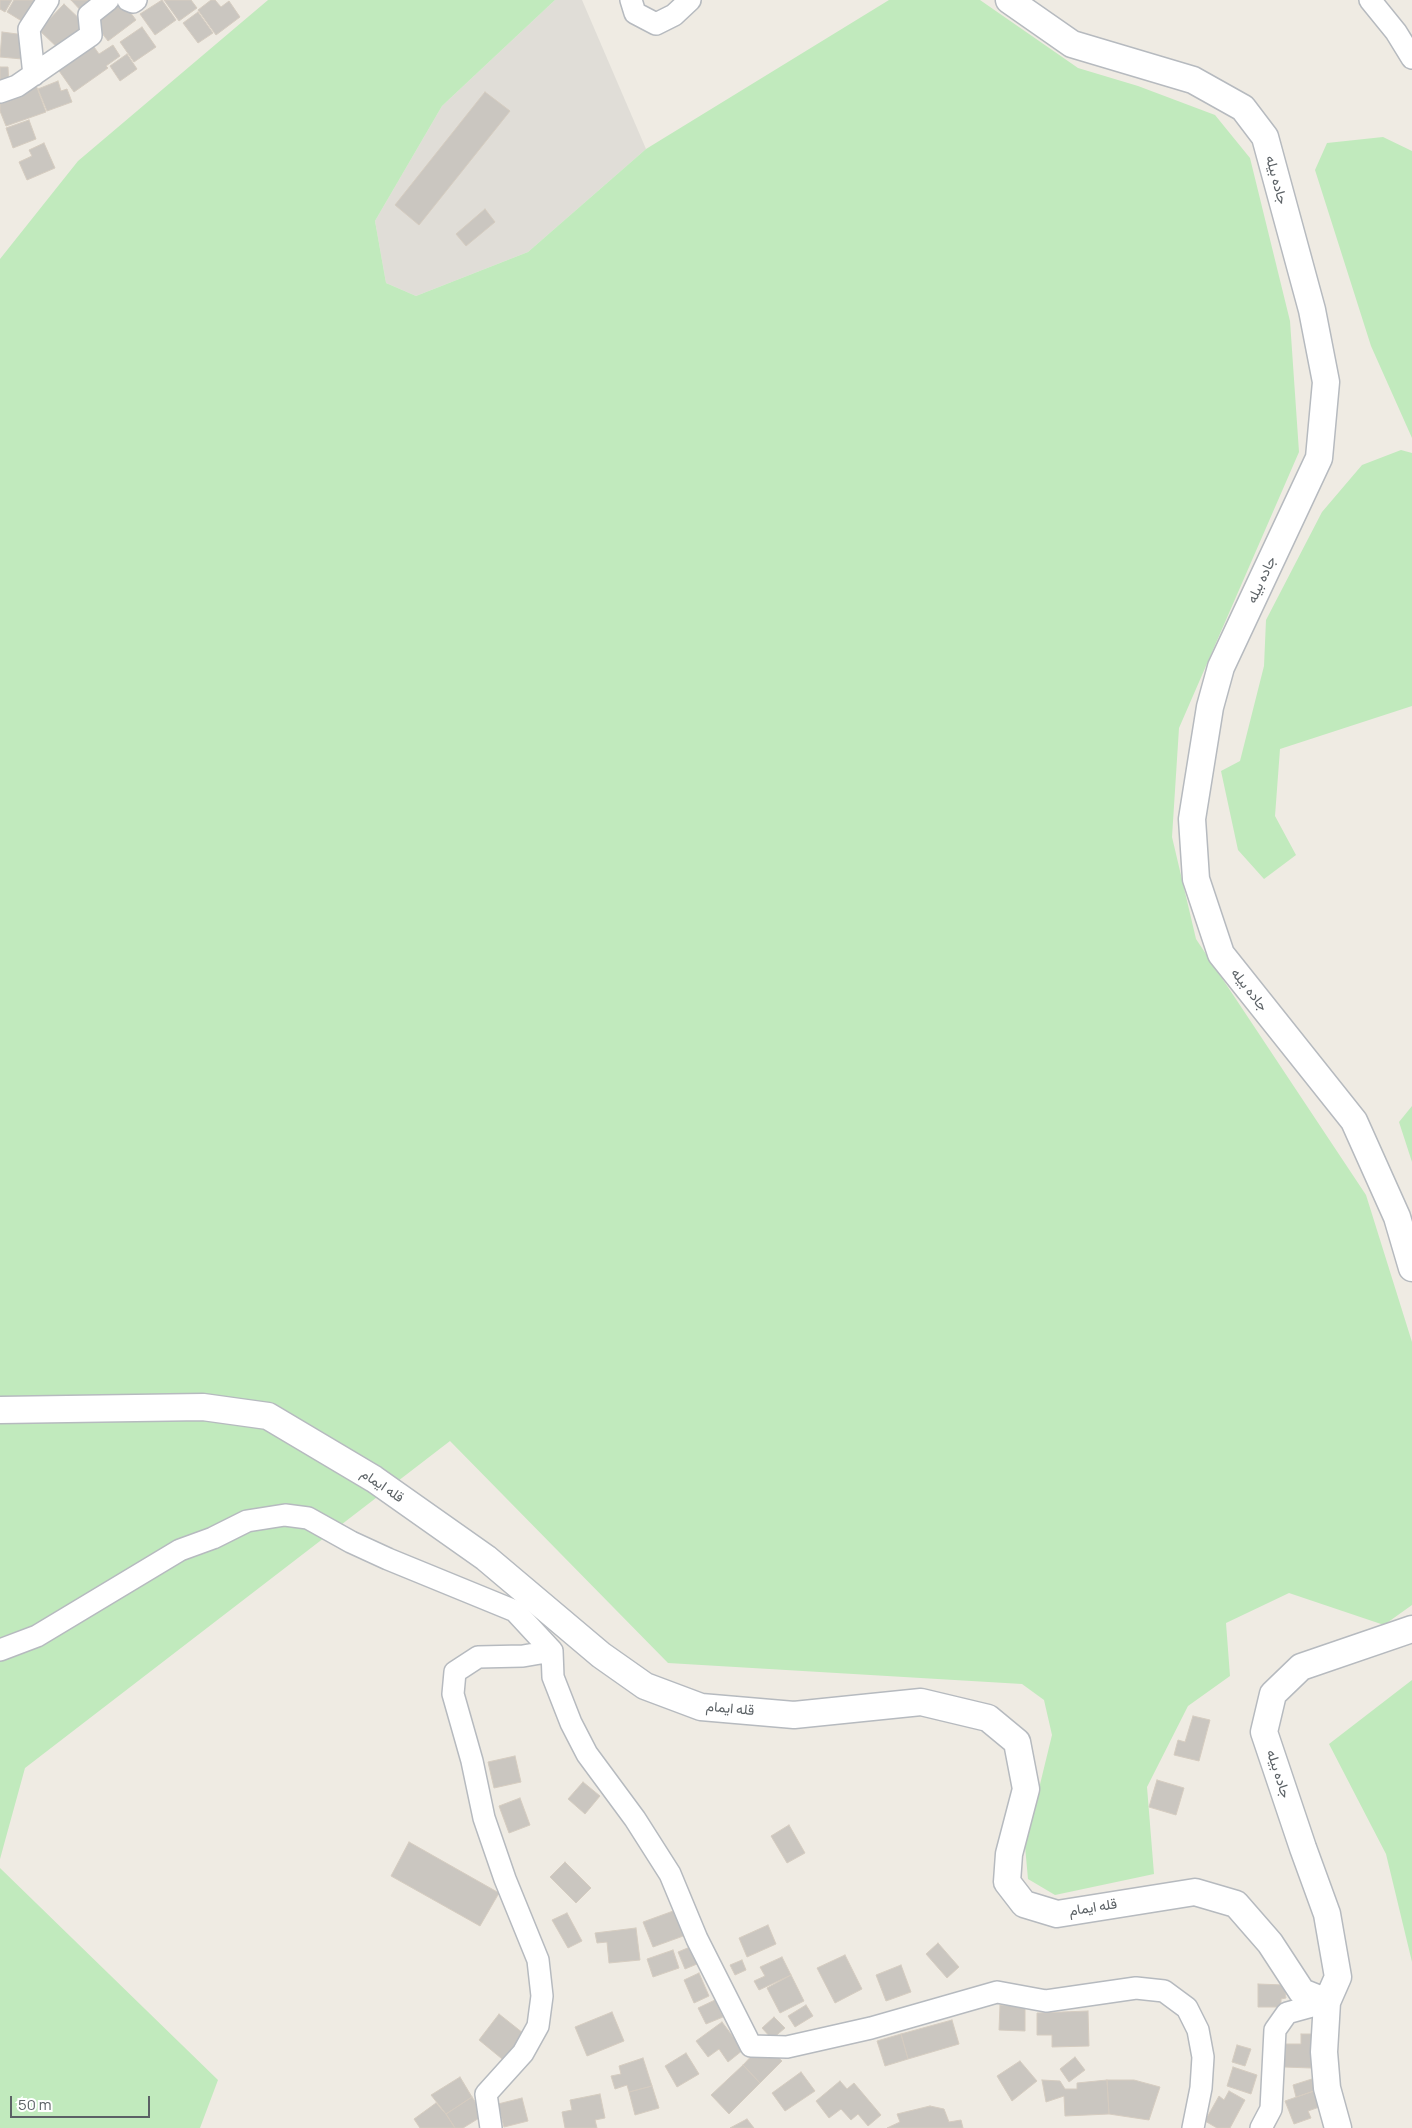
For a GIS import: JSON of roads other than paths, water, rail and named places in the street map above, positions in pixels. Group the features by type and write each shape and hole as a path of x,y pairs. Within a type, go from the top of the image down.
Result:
{"street":[{"path":"34,75 29,29 48,0"},
{"path":"0,92 16,86 34,75 91,35 89,15 108,0"},
{"path":"128,0 133,2 136,0"},
{"path":"631,0 635,13 656,24 674,15 690,0"},
{"name":"جاده بیله","path":"1009,0 1072,44 1193,80 1243,108 1265,137 1312,310 1326,382 1319,458 1221,668 1210,707 1192,819 1196,879 1221,954 1354,1121 1397,1217 1412,1268"},
{"path":"1370,0 1396,32 1412,58"},
{"name":"قله ایمام","path":"0,1410 204,1407 268,1416 374,1479 486,1558 601,1655 645,1686 701,1706 794,1714 921,1702 988,1718 1017,1742 1026,1789 1009,1854 1007,1882 1024,1904 1057,1914 1195,1892 1236,1904 1270,1943 1302,1992 1327,2002"},
{"path":"0,1650 37,1636 180,1550 214,1538 247,1521 285,1515 308,1518 351,1542 388,1559 515,1611 552,1651 553,1677 571,1723 587,1754 635,1819 670,1874 697,1940 751,2046 787,2047 871,2028 997,1992 1046,2001 1136,1988 1164,1991 1187,2008 1198,2030 1203,2057 1201,2088 1192,2128"},
{"name":"جاده بیله","path":"1327,2002 1338,1978 1327,1914 1264,1732 1273,1694 1301,1667 1412,1629"},
{"path":"491,2128 486,2094 523,2053 538,2026 542,1996 538,1960 505,1879 484,1818 472,1760 453,1694 454,1672 478,1658 523,1656 552,1651"},
{"path":"1260,2128 1271,2109 1275,2030 1287,2013 1327,2002 1324,2052 1326,2088 1338,2128"}]}
